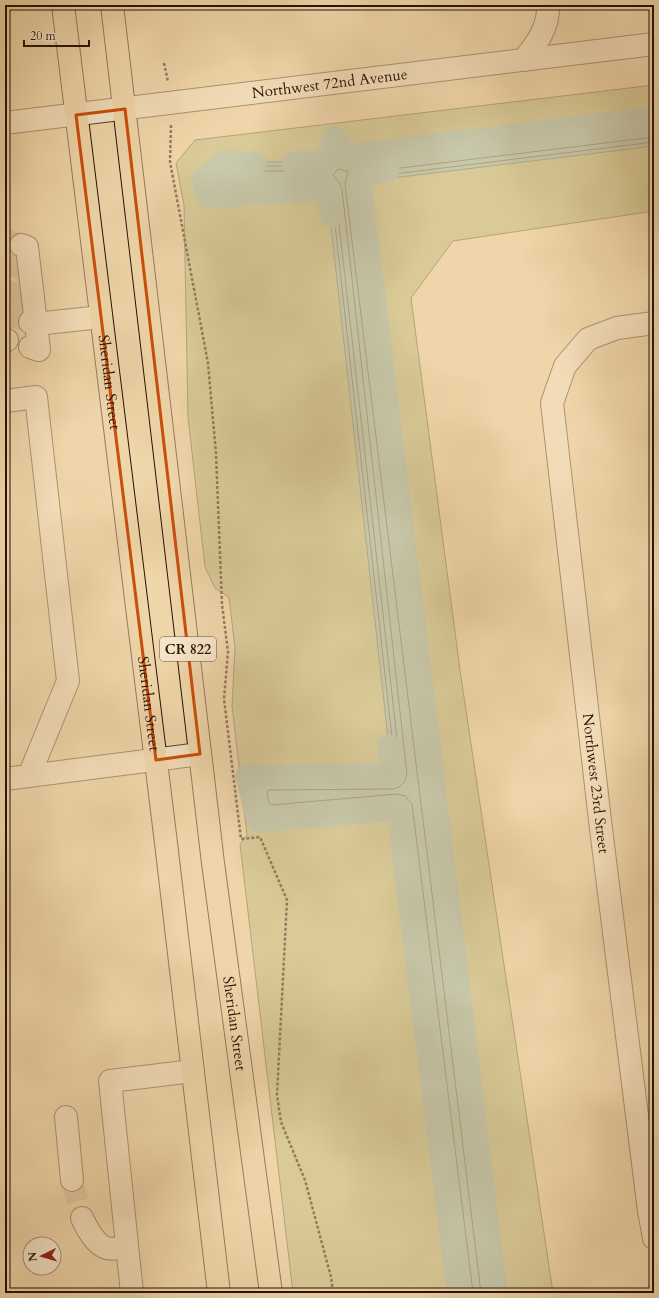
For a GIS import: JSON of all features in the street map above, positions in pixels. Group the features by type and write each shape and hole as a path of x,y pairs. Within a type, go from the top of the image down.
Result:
{"main road":[{"name":"Sheridan Street","path":"63,5 156,760 219,1293"},
{"name":"Sheridan Street","path":"112,5 213,863 271,1293"}],"street":[{"path":"523,60 540,38 546,20 548,5"},
{"name":"Northwest 72nd Avenue","path":"5,123 654,44"},
{"path":"21,245 27,247 27,270 30,298 33,323 39,350 30,347"},
{"path":"33,323 101,317"},
{"name":"Northwest 23rd Street","path":"654,323 617,328 588,339 565,366 552,403 601,829 649,1211 654,1238"},
{"path":"5,401 36,398 68,681 29,776"},
{"name":"Sheridan Street","path":"156,760 200,754"},
{"path":"5,779 156,760"},
{"path":"132,1293 110,1081 193,1070"},
{"path":"66,1118 72,1180"},
{"path":"82,1218 98,1243 107,1248 127,1247"}],"path":[{"path":"164,63 172,103 170,162 208,363 216,454 222,604 228,652 224,698 241,839 260,837 287,900 278,1095 281,1122 305,1180 331,1276 333,1293"}],"highlighted area":[{"path":"125,109 200,754 156,760 76,115"}],"shaded area":[{"path":"654,85 654,211 453,241 411,298 460,670 553,1293 293,1293 240,844 247,835 232,706 235,648 229,597 215,588 205,567 188,417 184,205 176,163 195,140"}],"water":[{"path":"654,118 654,146 360,182 496,1293 458,1293 398,809 258,821 247,776 392,774 327,190 208,197 203,180 224,162 324,162 335,136 346,156"}],"waterway":[{"path":"293,163 324,162 335,136 346,156 654,118"},
{"path":"255,163 224,162 203,180 208,197 327,189 332,216"},
{"path":"388,171 372,173 360,182 496,1293"},
{"path":"389,746 392,774 247,776 258,821 398,809 458,1293"}],"tunnel":[{"path":"5,239 21,245"},
{"path":"5,263 23,269"},
{"path":"5,290 27,297"},
{"path":"5,314 30,322"},
{"path":"72,1180 82,1218"}]}
